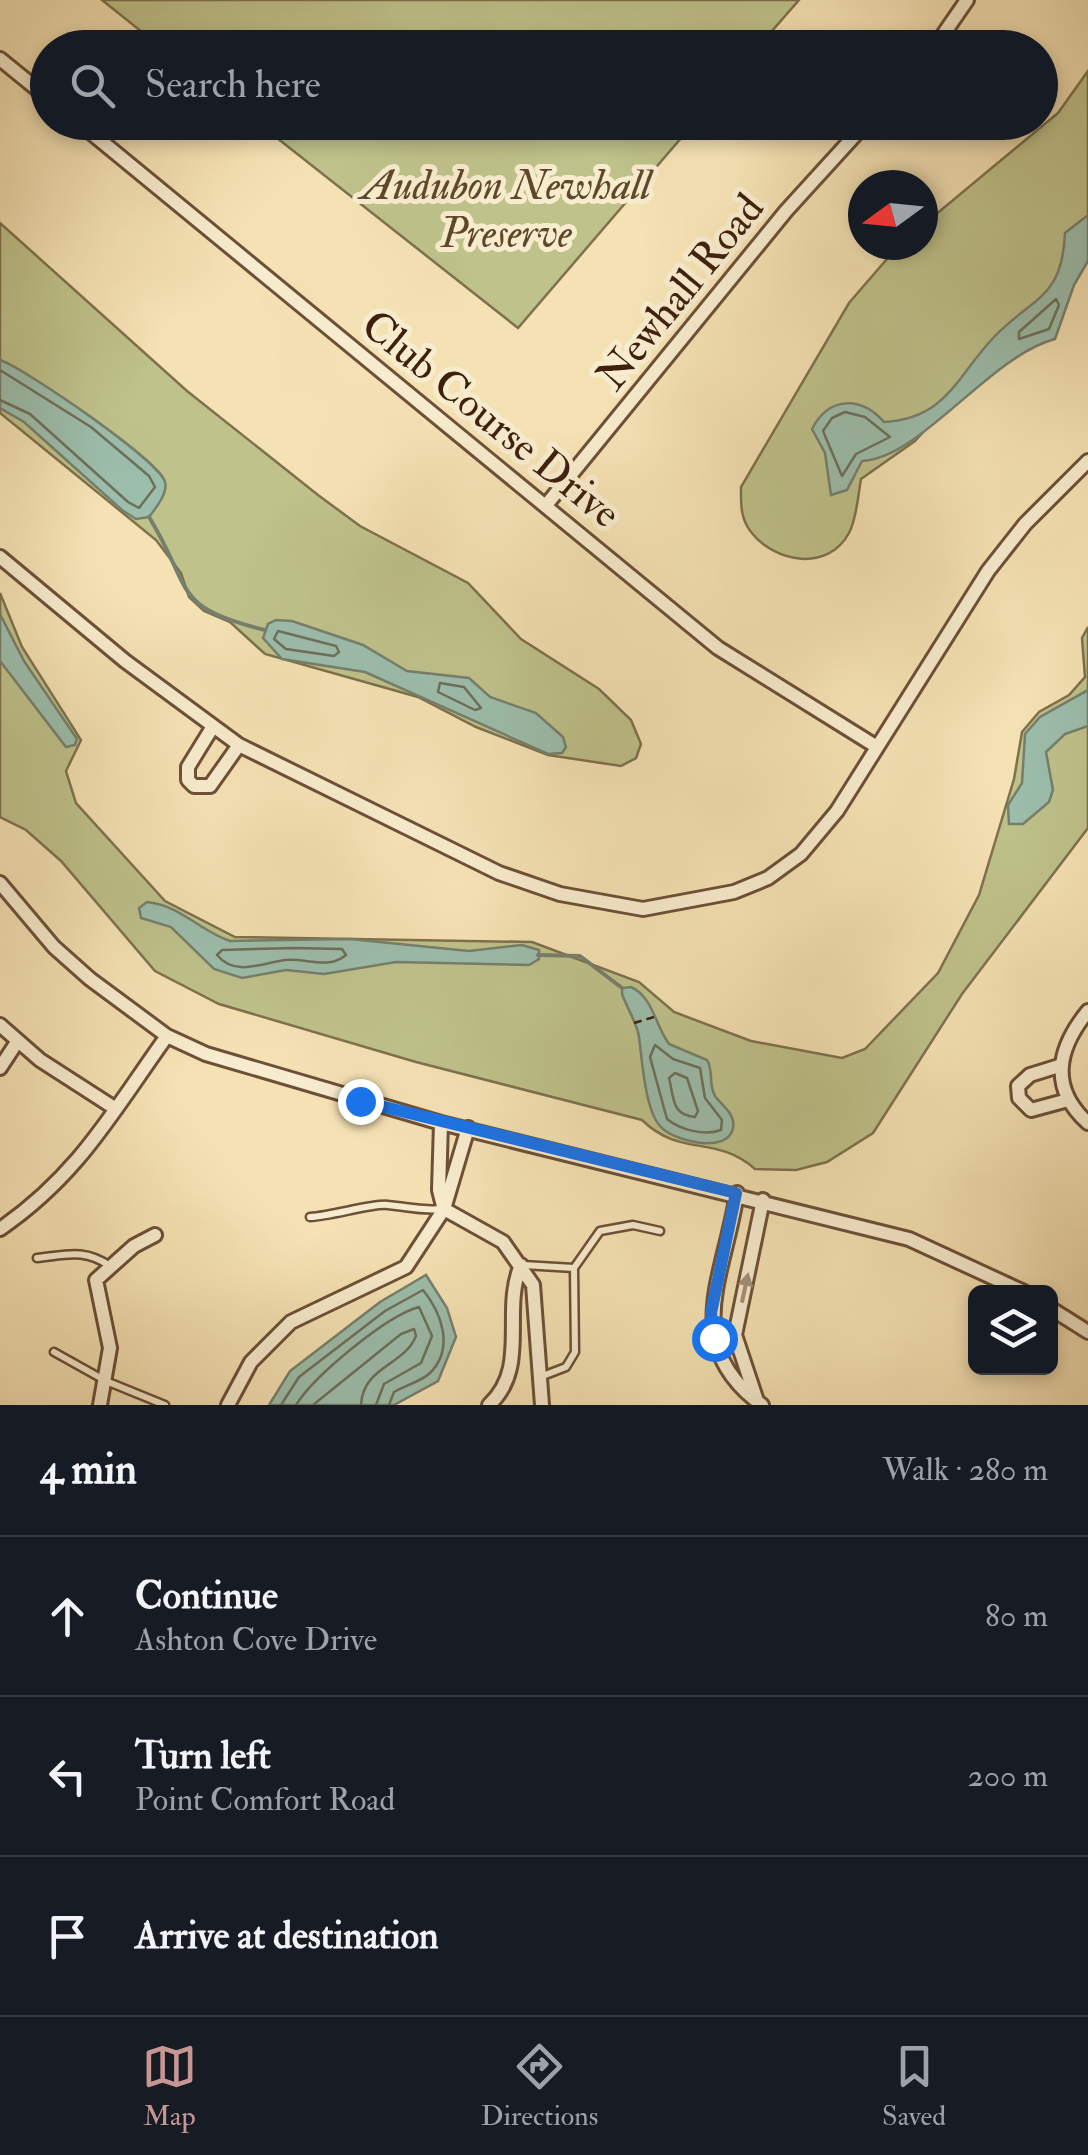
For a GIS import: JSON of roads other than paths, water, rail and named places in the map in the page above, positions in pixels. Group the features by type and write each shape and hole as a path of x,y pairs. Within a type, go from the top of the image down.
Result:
{"street":[{"path":"946,30 967,0"},
{"path":"0,59 30,83"},
{"name":"Club Course Drive","path":"100,140 718,648 877,747"},
{"name":"Newhall Road","path":"547,504 786,211 851,140"},
{"path":"0,557 212,728 239,745 499,873 560,894 644,909 734,892 768,878 800,854 837,810 988,571 1025,524 1088,461"},
{"path":"212,728 187,773 194,786 210,786 239,745"},
{"path":"0,882 54,947 168,1036 284,1080 441,1124 909,1238 1009,1285"},
{"path":"1088,1012 1070,1037 1059,1066 1068,1100 1088,1123"},
{"path":"0,1026 116,1110"},
{"path":"0,1229 68,1175 168,1036"},
{"path":"0,1068 17,1042"},
{"path":"1059,1066 1024,1078 1018,1086 1019,1098 1031,1110 1068,1100"},
{"path":"441,1124 439,1190 444,1209 503,1242 536,1294 542,1405"},
{"path":"228,1405 251,1362 275,1336 308,1313 372,1287 406,1267 444,1209 468,1128"},
{"path":"736,1193 711,1313 714,1338 729,1378 759,1403"},
{"path":"759,1403 735,1335 763,1200"},
{"path":"730,1234 755,1241"},
{"path":"100,1405 110,1348 96,1280 155,1235"},
{"path":"489,1405 506,1387 512,1368 513,1284 521,1265"},
{"path":"1058,1313 1088,1332"},
{"path":"714,1338 735,1335"}],"lane":[{"path":"310,1217 339,1216 385,1204 411,1211 444,1209"},
{"path":"539,1378 566,1367 575,1352 574,1268 600,1231 633,1225 660,1231"},
{"path":"37,1258 78,1252 94,1254 110,1266"},
{"path":"521,1265 574,1268"},
{"path":"54,1352 106,1381 164,1405"}],"water":[{"path":"1088,215 1088,261 1074,285 1055,339 1006,365 908,443 885,456 862,461 847,490 831,495 825,453 812,429 819,418 836,405 846,403 865,407 884,422 906,419 937,404 995,336 1052,284 1063,255 1065,233"},
{"path":"0,360 90,416 157,471 165,482 165,491 149,517 136,519 122,510 24,422 0,408"},
{"path":"0,614 24,661 77,739 75,745 66,747 0,661"},
{"path":"292,621 363,645 407,671 469,678 490,697 536,713 563,737 566,747 562,753 548,754 365,672 282,659 263,638 268,624"},
{"path":"1088,690 1088,726 1065,734 1046,752 1053,790 1049,802 1023,824 1009,824 1008,805 1022,783 1025,734 1040,717"},
{"path":"147,902 170,908 230,941 350,939 469,951 522,945 539,950 539,959 529,965 396,962 324,974 286,970 242,978 214,969 171,927 141,918 139,908"},
{"path":"631,987 649,1004 669,1044 707,1060 715,1096 733,1123 729,1136 721,1141 687,1140 666,1132 655,1118 645,1084 638,1032 622,994 622,988"},
{"path":"426,1275 447,1308 456,1337 438,1381 394,1405 269,1405 290,1371 380,1302"}],"waterway":[{"path":"149,517 180,579 198,603 235,622 265,630"},
{"path":"538,955 580,956 622,988"}],"park label":[{"name":"Audubon Newhall Preserve","path":"506,208"}]}
